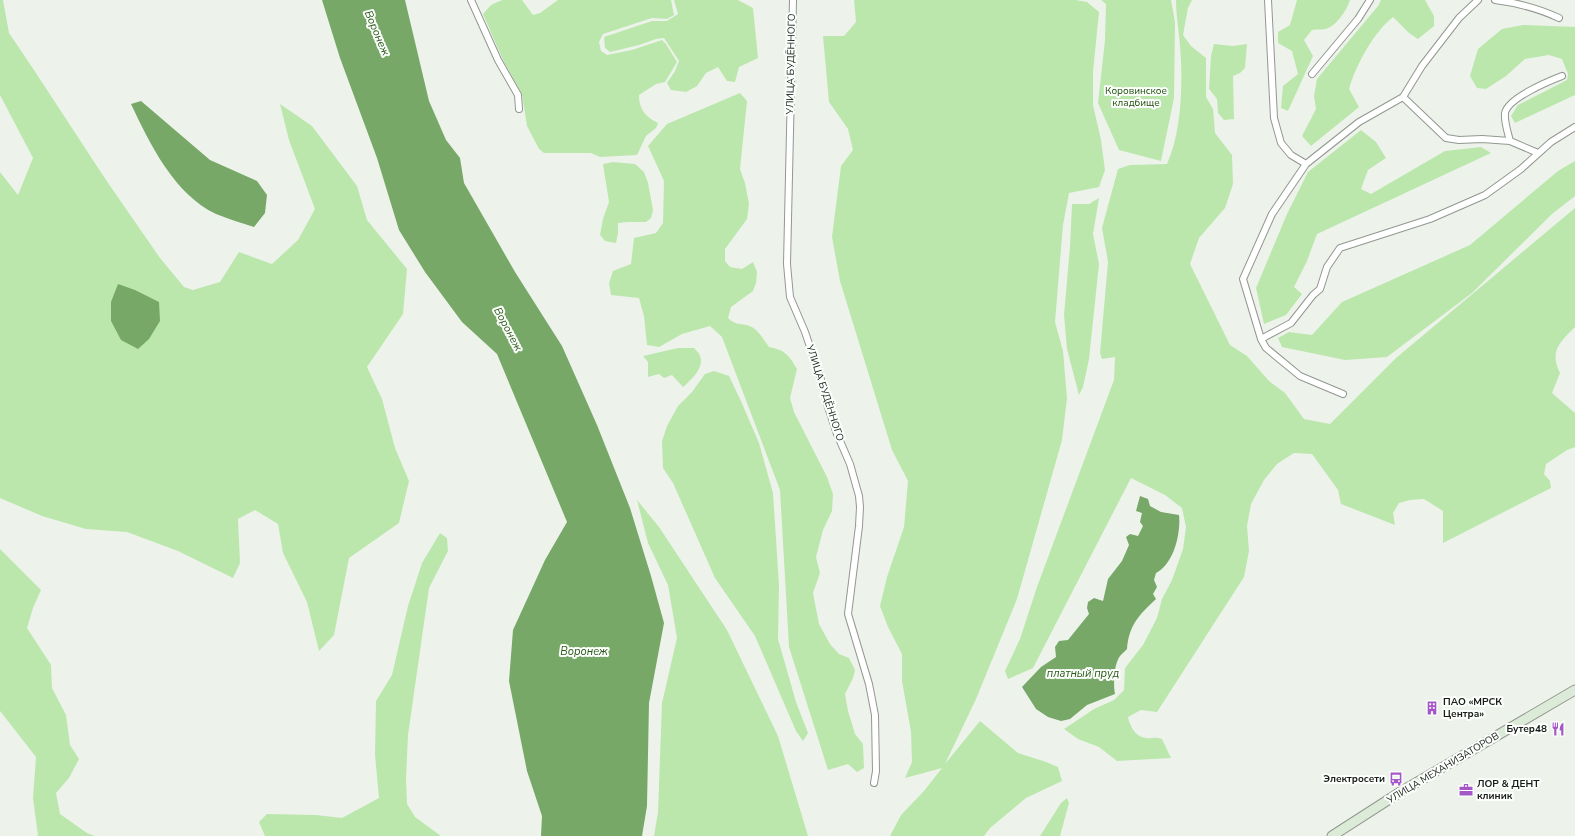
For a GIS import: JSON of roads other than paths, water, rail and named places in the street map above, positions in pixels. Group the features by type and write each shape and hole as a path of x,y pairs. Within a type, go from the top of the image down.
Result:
{"main road":[{"name":"УЛИЦА МЕХАНИЗАТОРОВ","path":"1332,836 1402,791 1575,690"}],"street":[{"path":"470,0 498,60 518,95 519,109"},
{"name":"УЛИЦА БУДЁННОГО","path":"792,0 786,264 790,297 807,337 830,414 850,464 859,496 859,526 848,614 869,684 875,714 876,771 874,783"},
{"path":"1268,0 1274,118 1281,143 1291,155 1306,164"},
{"path":"1312,74 1358,19 1370,0"},
{"path":"1343,394 1300,376 1266,348 1261,339 1243,279 1272,214 1306,164 1359,122 1403,97 1431,54 1459,18 1478,0"},
{"path":"1495,0 1521,4 1544,11 1559,18"},
{"path":"1510,141 1505,115 1507,108 1513,102 1544,83 1562,76"},
{"path":"1403,97 1446,138 1459,140 1482,139 1510,141 1538,154"},
{"path":"1261,339 1291,323 1313,295 1320,289 1327,267 1340,248 1430,219 1485,195 1521,169 1551,142 1575,127"}],"water":[{"name":"Воронеж","path":"322,0 405,0 429,101 446,140 460,158 464,183 515,272 562,346 597,425 630,508 664,623 649,703 647,806 642,836 541,836 542,816 527,771 509,681 513,630 545,560 567,522 497,354 462,322 425,272 399,230 377,158 340,58"},
{"path":"141,101 210,160 257,181 267,195 265,213 254,227 216,214 201,205 176,181 155,151 131,104"},
{"path":"118,284 135,290 159,302 160,321 149,339 138,349 121,340 111,321 111,302"},
{"name":"платный пруд","path":"1140,496 1148,499 1150,506 1161,512 1179,515 1179,530 1172,555 1162,569 1156,573 1154,580 1157,587 1153,594 1156,599 1136,621 1130,633 1127,649 1120,656 1116,664 1114,674 1115,694 1087,705 1070,719 1061,721 1048,717 1036,709 1022,687 1041,667 1056,657 1055,647 1059,641 1068,640 1089,614 1087,608 1088,602 1094,598 1103,601 1108,579 1122,561 1129,545 1126,537 1130,534 1138,536 1143,526 1140,522 1142,513 1136,511"}],"place":[{"name":"ПАО «МРСК Центра»","path":"1432,708"},
{"name":"Бутер48","path":"1558,729"},
{"name":"Электросети","path":"1396,779"},
{"name":"ЛОР & ДЕНТ клиник","path":"1466,790"}],"park label":[{"name":"Коровинское кладбище","path":"1136,96"}]}
